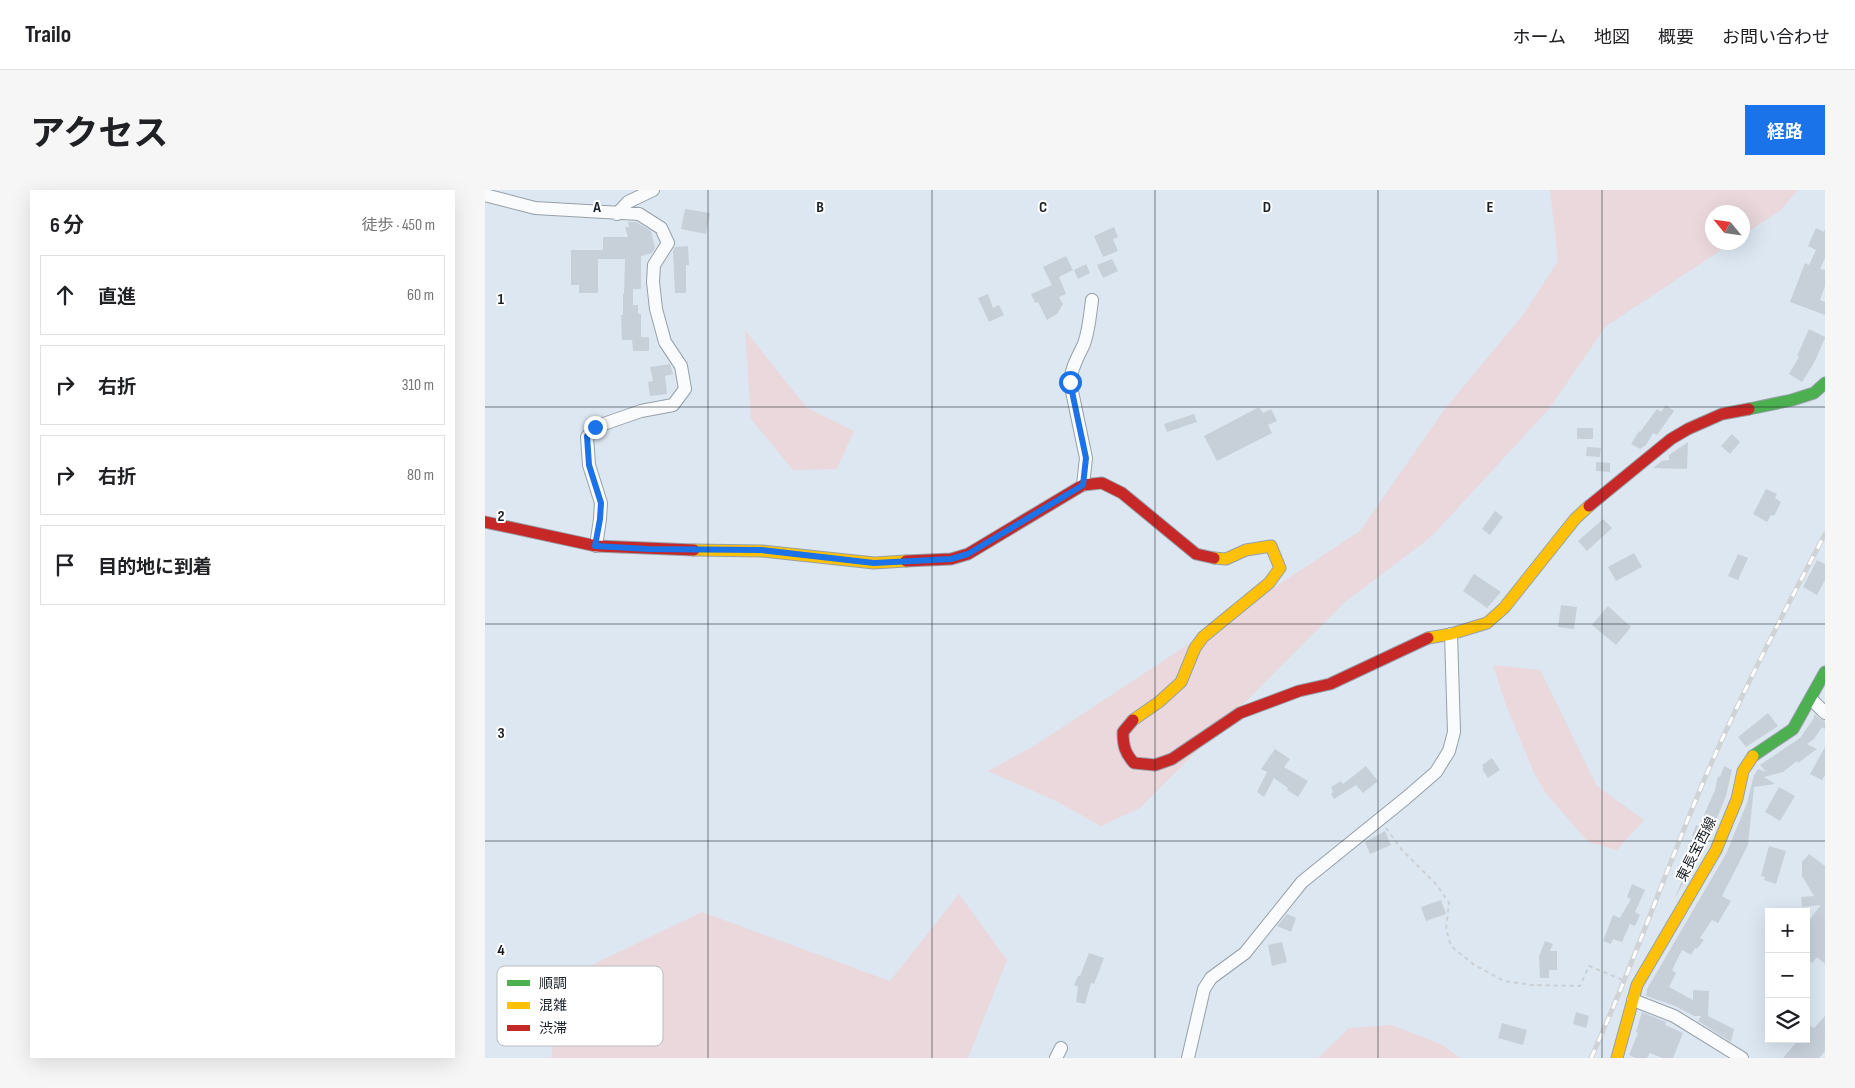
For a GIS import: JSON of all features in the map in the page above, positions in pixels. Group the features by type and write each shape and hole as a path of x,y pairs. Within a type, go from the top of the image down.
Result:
{"street":[{"path":"617,214 627,202 653,190"},
{"path":"485,196 535,208 639,214 661,228 668,243 654,265 655,300 665,342 681,366 685,389 673,405 641,410 595,427 587,436 589,465 601,503 595,546"},
{"path":"1083,485 1086,458 1070,382 1071,372 1084,344 1089,327 1092,300"},
{"path":"485,522 595,546 648,549 761,550 874,563 951,559 968,554 1083,485 1102,483 1122,494 1196,554 1204,557 1226,559 1246,550 1271,546 1280,568 1269,583 1203,637 1195,648 1181,682 1172,692 1129,723 1123,732 1123,746 1134,763 1155,765 1172,760 1240,713 1299,691 1330,684 1432,636 1451,634 1487,624 1504,608 1575,519 1601,495 1644,462 1654,451 1687,429 1722,414 1792,400 1814,393 1825,382"},
{"path":"1187,1058 1204,989 1211,978 1245,953 1302,882 1436,772 1449,751 1454,732 1451,634"},
{"name":"東長宝西線","path":"1617,1058 1637,985 1716,850 1737,800 1743,771 1752,757 1793,729 1825,672"},
{"path":"1811,699 1825,712"},
{"path":"1633,1000 1674,1016 1742,1058"}],"path":[{"path":"1379,820 1402,850 1436,884 1449,903 1446,929 1451,946 1473,964 1505,981 1532,985 1580,986 1589,966 1637,985"}],"shaded area":[{"path":"1550,190 1798,190 1781,210 1750,230 1750,205 1705,205 1705,250 1721,250 1606,326 1549,409 1431,537 1345,602 1140,808 1101,826 1054,800 988,771 1034,746 1360,531 1444,410 1522,316 1558,261"},
{"path":"745,330 807,408 854,431 837,469 793,470 751,419"},
{"path":"1493,665 1540,670 1597,786 1644,820 1617,850 1588,842 1545,792 1534,773 1506,705"},
{"path":"959,894 1007,960 968,1058 551,1058 553,1046 663,1046 663,966 590,966 702,912 890,981"},
{"path":"1391,1025 1441,1044 1460,1058 1318,1058 1349,1028"}],"building":[{"path":"685,209 710,213 706,234 681,229"},
{"path":"628,222 636,222 651,231 655,248 652,253 641,256 641,289 633,289 633,305 638,305 638,314 641,314 641,337 649,337 649,351 633,351 632,340 622,340 621,315 623,315 625,259 598,259 598,293 579,293 579,285 571,285 571,250 603,250 603,237 628,237 625,227 629,227"},
{"path":"1114,227 1118,237 1113,239 1118,251 1103,257 1094,236"},
{"path":"1816,228 1824,232 1825,229 1825,258 1820,269 1825,270 1825,286 1820,300 1825,302 1825,315 1790,302 1805,263 1809,265 1816,250 1808,246"},
{"path":"688,246 689,265 686,265 686,293 675,293 673,251 675,247"},
{"path":"1066,256 1073,270 1059,277 1066,294 1059,297 1063,304 1057,314 1047,320 1038,302 1035,303 1031,294 1052,285 1043,267"},
{"path":"1112,259 1118,271 1103,278 1097,265"},
{"path":"1086,264 1090,273 1078,279 1074,270"},
{"path":"988,294 993,308 999,305 1004,315 989,322 978,298"},
{"path":"1809,329 1825,338 1814,363 1802,382 1789,374 1799,357 1797,356"},
{"path":"670,364 673,374 665,376 667,394 650,396 648,382 653,381 650,367"},
{"path":"1666,405 1674,411 1657,435 1653,433 1646,445 1640,449 1631,444 1657,409 1661,412"},
{"path":"1259,407 1263,413 1271,409 1277,421 1268,425 1272,433 1217,461 1204,436"},
{"path":"1194,414 1197,422 1167,432 1164,424"},
{"path":"1577,428 1593,428 1593,439 1577,439"},
{"path":"1732,434 1740,442 1730,454 1721,446"},
{"path":"1688,442 1687,469 1653,468 1662,461 1669,460 1669,455"},
{"path":"1587,447 1601,448 1600,457 1586,456"},
{"path":"1596,462 1610,463 1610,472 1596,471"},
{"path":"1766,489 1777,494 1775,498 1781,502 1774,516 1771,515 1767,522 1753,514"},
{"path":"1495,511 1503,517 1490,535 1482,529"},
{"path":"1603,519 1612,528 1587,551 1578,541"},
{"path":"1634,553 1642,567 1616,581 1608,567"},
{"path":"1738,554 1748,558 1738,580 1728,576"},
{"path":"1817,560 1825,564 1825,580 1817,595 1803,587"},
{"path":"1474,574 1501,592 1487,608 1463,591"},
{"path":"1561,605 1577,607 1574,629 1558,627"},
{"path":"1608,606 1631,627 1616,645 1592,625"},
{"path":"1768,713 1778,726 1746,747 1738,737"},
{"path":"1814,714 1825,721 1825,729 1822,727 1814,739 1807,744 1817,749 1783,772 1764,777 1775,784 1754,787 1748,845 1722,896 1731,901 1718,923 1712,920 1700,938 1704,940 1697,949 1695,948 1691,955 1682,950 1672,970 1676,973 1669,987 1693,1000 1693,990 1709,991 1708,1016 1734,1029 1731,1042 1698,1021 1701,1016 1694,1016 1675,1006 1646,996 1647,989 1726,854 1747,803 1754,775 1758,769 1766,772 1760,765 1800,738 1814,718"},
{"path":"1825,747 1825,775 1822,780 1810,774"},
{"path":"1275,749 1290,759 1284,767 1308,781 1298,797 1274,778 1264,797 1257,792 1267,772 1261,769"},
{"path":"1492,758 1500,770 1488,778 1482,769 1484,768 1482,765"},
{"path":"1366,766 1378,781 1363,793 1356,785 1334,799 1331,794 1333,792 1331,787 1341,781 1343,784"},
{"path":"1724,766 1732,770 1726,796 1706,845 1674,899 1693,857 1693,853 1688,851 1694,837 1692,836 1696,825 1699,826 1715,790 1718,776 1720,777"},
{"path":"1779,787 1795,796 1780,821 1765,812"},
{"path":"1385,831 1391,845 1370,854 1365,842"},
{"path":"1769,846 1786,851 1776,884 1764,880 1765,877 1761,876"},
{"path":"1809,854 1825,866 1825,964 1817,957 1812,963 1810,962 1810,919 1820,905 1802,907 1801,897 1814,896 1802,876 1802,862"},
{"path":"1632,884 1645,890 1635,912 1640,915 1635,926 1630,924 1622,942 1613,939 1611,944 1603,941 1613,915 1620,918 1631,899 1627,897"},
{"path":"1441,900 1446,914 1426,921 1421,907"},
{"path":"1287,914 1296,918 1291,932 1277,926"},
{"path":"1545,941 1553,944 1550,951 1557,951 1557,970 1549,970 1549,978 1540,978 1539,956"},
{"path":"1282,942 1287,962 1272,966 1268,945"},
{"path":"1089,953 1104,958 1094,984 1091,983 1085,1004 1076,1002 1078,987 1074,985 1078,976 1080,976"},
{"path":"1576,1012 1589,1016 1586,1028 1573,1024"},
{"path":"1642,1012 1666,1022 1665,1025 1683,1033 1673,1058 1662,1058 1650,1053 1647,1058 1636,1058 1629,1055 1638,1033 1636,1032"},
{"path":"1825,1016 1825,1051 1819,1058 1783,1058 1796,1043 1810,1043 1810,1027 1814,1028"},
{"path":"1502,1023 1527,1030 1523,1045 1498,1038"}],"railway":[{"path":"1591,1058 1622,987 1721,741 1764,651 1825,534"}],"traffic: fast":[{"path":"1749,409 1792,400 1814,393 1825,383"},
{"path":"1753,756 1793,729 1825,672"}],"traffic: slow":[{"path":"1428,638 1451,634 1487,623 1504,608 1575,519 1589,506"},
{"path":"1133,720 1159,702 1181,682 1195,648 1203,637 1269,583 1280,568 1271,546 1246,550 1226,559 1214,558"},
{"path":"694,550 762,551 874,563 906,561"},
{"path":"1617,1058 1637,985 1716,850 1737,799 1743,771 1753,756"}],"traffic: jam":[{"path":"1589,506 1671,439 1722,414 1749,409"},
{"path":"906,561 951,559 968,554 1083,485 1102,483 1122,493 1196,554 1214,558"},
{"path":"485,522 596,546 694,550"},
{"path":"1133,720 1123,732 1124,745 1128,756 1134,763 1155,765 1172,759 1240,713 1299,691 1330,684 1428,638"}],"route":[{"path":"595,427 587,436 589,465 601,503 595,546 648,549 761,550 832,560 874,563 951,559 968,554 1083,485 1086,458 1070,382"}]}
